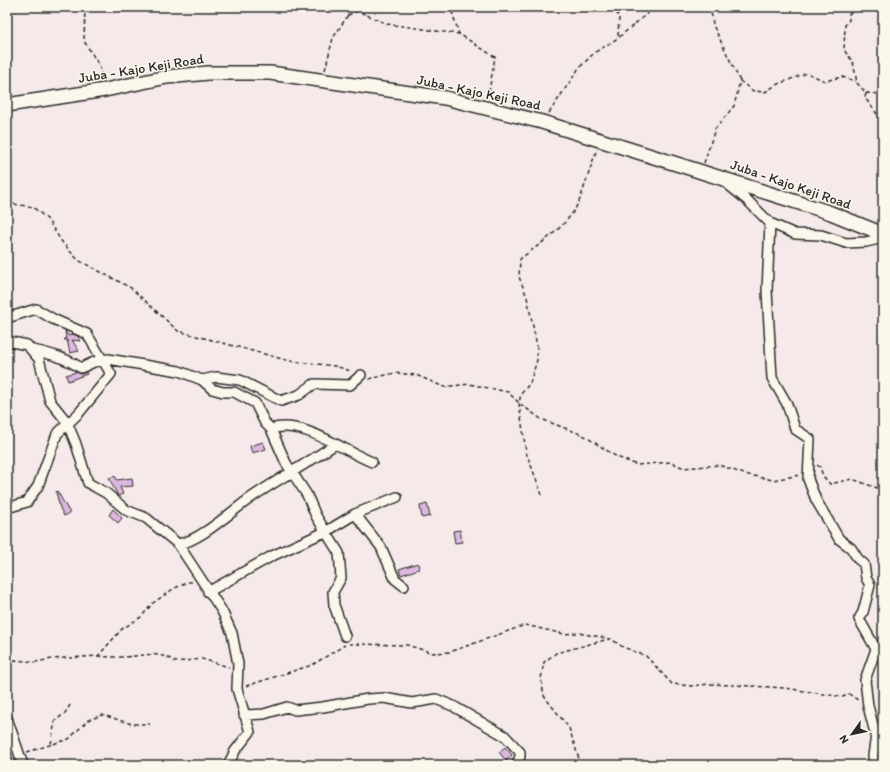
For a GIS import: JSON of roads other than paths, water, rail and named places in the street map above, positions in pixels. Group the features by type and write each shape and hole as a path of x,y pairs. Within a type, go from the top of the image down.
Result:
{"main road":[{"name":"Juba - Kajo Keji Road","path":"7,105 105,90 167,77 208,73 270,73 322,82 445,98 542,122 702,171 831,213 883,234"}],"street":[{"path":"719,177 747,200 770,223 795,234 821,235 846,243 866,242 883,238"},
{"path":"770,223 767,291 772,378 787,404 795,429 810,439 808,479 818,505 831,522 839,539 851,548 858,559 864,564 866,578 870,585 863,612 859,618 876,649 865,680 868,706 880,738 873,756 874,765"},
{"path":"7,318 36,309 53,319 87,334 111,374 79,414 57,434 38,486 27,502 7,508"},
{"path":"7,341 27,345 33,350 39,359 50,401 67,422 76,444 88,483 106,493 126,510 146,518 178,544 208,592 222,611 232,633 237,672 236,689 250,732 235,751 228,765"},
{"path":"33,350 54,354 67,359 81,368 94,362 108,359 179,371 202,380 212,389 223,392 234,392 255,403 265,423 271,429 278,449 307,495 322,526 327,531 338,553 341,578 333,592 334,605 345,636"},
{"path":"202,380 216,377 240,380 282,401 299,395 314,384 350,385 361,375"},
{"path":"271,429 279,426 305,429 334,445 372,462"},
{"path":"178,544 187,543 252,497 334,445"},
{"path":"208,592 272,556 327,531 356,514 397,497"},
{"path":"356,514 381,547 395,579 404,586"},
{"path":"244,716 264,714 287,707 295,710 323,708 368,699 402,700 412,703 436,699 453,706 505,736 520,752 517,765"},
{"path":"7,718 12,728 23,765"}]}
